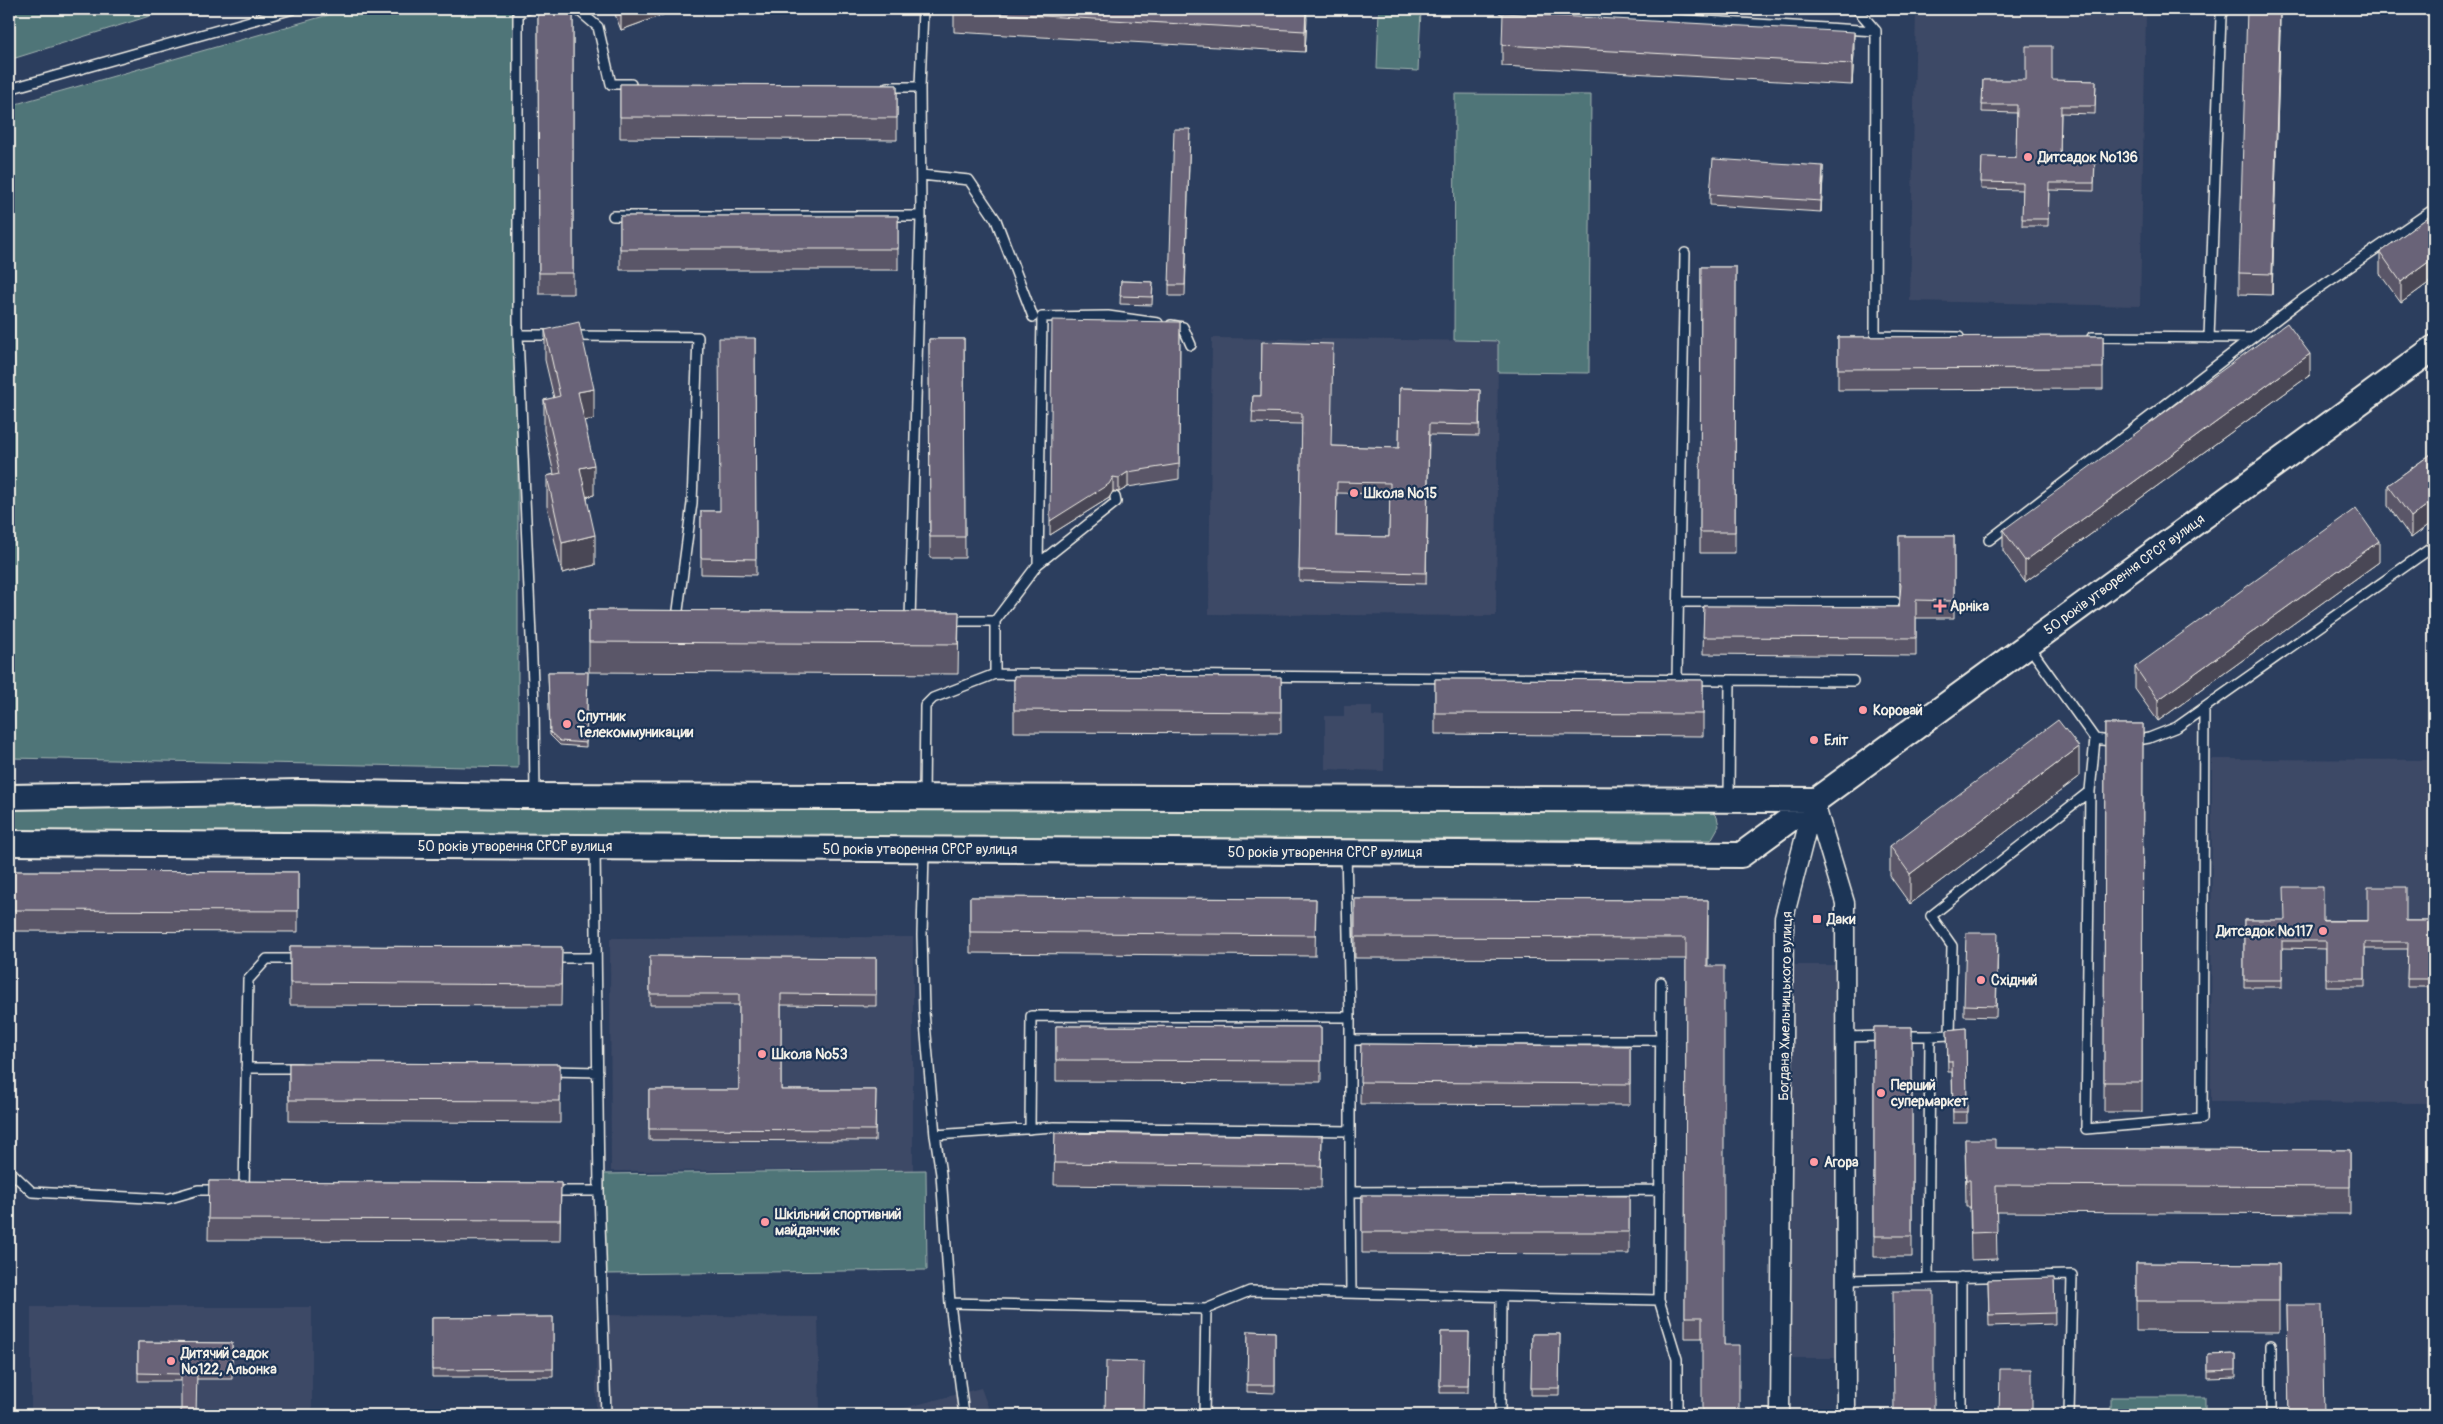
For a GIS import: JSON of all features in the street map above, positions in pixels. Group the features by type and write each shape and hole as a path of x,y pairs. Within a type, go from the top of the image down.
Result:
{"main road":[{"name":"50 років утворення СРСР вулиця","path":"9,843 1741,855 2434,348"},
{"path":"9,797 300,792 535,796 1814,800"}],"street":[{"path":"1814,800 1845,903 1846,1415"},
{"name":"Богдана Хмельницького вулиця","path":"1780,1415 1784,918 1814,800"}],"lane":[{"path":"9,90 293,9"},
{"path":"528,9 518,11 518,335 534,706 535,796"},
{"path":"577,9 598,27 611,84 641,84"},
{"path":"909,620 921,216 920,87 922,9"},
{"path":"1503,9 1876,31"},
{"path":"1857,9 1876,31 1875,336 1973,337"},
{"path":"2209,338 2221,16 2224,9"},
{"path":"880,87 920,87"},
{"path":"920,175 969,180 996,220 1032,317"},
{"path":"1990,540 2303,299 2434,208"},
{"path":"613,216 921,216"},
{"path":"1677,679 1685,253"},
{"path":"1038,564 1042,317 1108,316 1183,327 1191,345"},
{"path":"518,335 698,337 692,503 678,618"},
{"path":"2081,337 2252,338"},
{"path":"995,674 995,621 1038,564 1116,502 1114,497"},
{"path":"2096,739 2119,742 2149,738 2178,726 2434,546"},
{"path":"1678,602 1895,602"},
{"path":"938,621 995,621"},
{"path":"2028,645 2096,739 2090,791 2086,1129 2202,1120 2204,708"},
{"path":"924,797 925,706 933,698 995,674 1852,681"},
{"path":"1729,800 1730,680"},
{"path":"1845,1037 1950,1035 1952,946 1931,916 2090,791"},
{"path":"595,847 599,1191 606,1415"},
{"path":"924,849 922,935 924,1012 935,1135 941,1174 950,1304 964,1415"},
{"path":"1346,852 1350,1017 1351,1294"},
{"path":"536,958 596,958"},
{"path":"235,1190 246,1068 248,980 267,959 307,959"},
{"path":"1661,982 1660,1300 1677,1359 1677,1415"},
{"path":"1030,1129 1031,1016 1350,1017"},
{"path":"1928,1278 1930,1036"},
{"path":"1350,1040 1661,1040"},
{"path":"246,1068 314,1068"},
{"path":"539,1071 598,1072"},
{"path":"935,1135 1054,1127 1350,1131"},
{"path":"9,1170 32,1192 167,1199 198,1190 254,1190"},
{"path":"1350,1192 1660,1190"},
{"path":"540,1191 599,1191"},
{"path":"1846,1280 2072,1275 2069,1415"},
{"path":"1961,1277 1961,1415"},
{"path":"950,1304 1206,1309 1250,1291 1660,1300"},
{"path":"1500,1415 1501,1298"},
{"path":"1204,1415 1206,1309"},
{"path":"2271,1345 2272,1415"}],"shaded area":[{"name":"Дитсадок №136","path":"1916,9 2146,13 2140,306 1910,301"},
{"name":"Школа №15","path":"1212,338 1498,341 1496,616 1209,614"},
{"path":"1344,706 1372,706 1372,716 1384,717 1384,771 1325,769 1325,716 1344,716"},
{"name":"Дитсадок №117","path":"2212,759 2434,760 2434,1103 2211,1102"},
{"name":"Школа №53","path":"913,937 913,1170 611,1171 610,938"},
{"name":"Агора","path":"1791,965 1838,965 1837,1358 1790,1358"},
{"name":"Дитячий садок №122, Альонка","path":"31,1307 312,1307 312,1415 31,1415"},
{"path":"601,1315 818,1317 820,1415 596,1415 596,1317"},
{"path":"981,1388 991,1415 878,1415"}],"green space":[{"path":"9,9 172,9 9,60"},
{"path":"349,9 518,9 518,768 9,758 9,106"},
{"path":"1379,9 1421,11 1418,71 1377,69"},
{"path":"1455,94 1591,95 1589,373 1498,372 1498,341 1454,340"},
{"path":"9,804 1711,811 1717,817 1719,826 1711,840 9,833"},
{"name":"Шкільний спортивний майданчик","path":"926,1170 927,1270 604,1274 603,1174"},
{"path":"2111,1397 2205,1397 2205,1415 2111,1415"}],"building":[{"path":"538,9 573,9 573,273 539,273"},
{"path":"954,9 1306,9 1305,31 954,11"},
{"path":"2247,9 2280,9 2272,274 2239,273"},
{"path":"1503,13 1854,32 1852,64 1502,45"},
{"path":"2026,46 2052,46 2052,80 2096,81 2095,106 2061,106 2060,158 2095,158 2094,183 2049,183 2048,219 2022,219 2023,183 1981,182 1982,157 2016,158 2017,105 1982,105 1983,80 2026,80"},
{"path":"620,84 897,85 897,118 620,117"},
{"path":"1174,129 1190,129 1185,285 1169,285"},
{"path":"1713,159 1823,166 1821,201 1710,194"},
{"path":"2434,213 2434,258 2401,282 2380,252"},
{"path":"620,216 898,216 898,249 620,249"},
{"path":"1701,267 1736,267 1735,532 1700,532"},
{"path":"1121,281 1153,282 1152,297 1120,296"},
{"path":"1052,320 1180,322 1179,464 1128,472 1119,478 1113,477 1109,484 1050,521"},
{"path":"579,322 594,389 578,392 594,465 580,468 595,535 562,543 547,476 561,473 544,400 560,396 545,330"},
{"path":"2287,323 2310,354 2025,561 2003,530"},
{"path":"2103,336 2103,368 1838,369 1838,337"},
{"path":"719,338 755,338 756,559 701,558 701,511 720,511"},
{"path":"929,339 964,339 965,537 930,537"},
{"path":"1262,342 1333,344 1331,446 1399,448 1400,388 1480,390 1479,425 1429,424 1426,573 1299,570 1302,413 1252,412 1253,396 1261,396","holes":["1337,482 1390,483 1389,537 1336,536"]},
{"path":"2434,452 2434,500 2411,517 2388,485"},
{"path":"2356,508 2379,541 2158,700 2135,667"},
{"path":"1899,536 1954,536 1954,601 1916,600 1916,638 1703,637 1704,606 1899,607 1901,585 1899,580"},
{"path":"589,610 959,612 958,644 589,642"},
{"path":"548,672 588,672 586,743 560,741 550,732"},
{"path":"1014,676 1281,677 1281,712 1014,710"},
{"path":"1435,679 1703,680 1703,714 1435,713"},
{"path":"2058,720 2079,747 1910,874 1890,846"},
{"path":"2105,724 2143,724 2142,1082 2104,1082"},
{"path":"9,871 298,872 298,911 9,910"},
{"path":"2284,887 2323,887 2323,921 2368,921 2368,887 2406,887 2406,921 2434,921 2434,979 2407,979 2408,942 2365,942 2365,979 2326,979 2326,941 2282,941 2282,980 2244,980 2244,920 2285,920"},
{"path":"970,897 1316,899 1315,935 970,932"},
{"path":"1355,899 1708,900 1707,966 1724,966 1724,1345 1739,1345 1739,1415 1702,1415 1702,1317 1685,1317 1686,938 1355,937"},
{"name":"Східний","path":"1966,933 1998,933 1996,1006 1964,1005"},
{"path":"290,946 562,947 561,985 290,983"},
{"path":"650,956 876,958 876,995 781,994 781,1090 876,1090 875,1130 649,1129 649,1090 739,1090 739,994 650,994"},
{"path":"1056,1026 1321,1027 1321,1061 1056,1060"},
{"path":"1874,1027 1912,1027 1912,1236 1874,1236"},
{"path":"1966,1028 1967,1112 1953,1112 1952,1061 1948,1061 1947,1030"},
{"path":"1361,1044 1630,1046 1630,1084 1360,1082"},
{"path":"289,1063 560,1064 560,1101 289,1100"},
{"path":"1055,1133 1322,1136 1321,1166 1054,1163"},
{"path":"1965,1139 1995,1139 1995,1148 2350,1150 2350,1187 1996,1185 1997,1232 1971,1233 1970,1180 1966,1180"},
{"path":"209,1181 561,1183 560,1220 208,1219"},
{"path":"1362,1195 1629,1196 1629,1232 1362,1232"},
{"path":"2136,1263 2279,1264 2279,1301 2136,1301"},
{"path":"2054,1278 2055,1313 1989,1315 1988,1280"},
{"path":"1893,1291 1934,1291 1934,1415 1894,1415"},
{"path":"2287,1305 2322,1305 2324,1415 2289,1415"},
{"path":"553,1317 553,1369 432,1370 432,1318"},
{"path":"1248,1331 1275,1332 1275,1385 1247,1385"},
{"path":"1441,1332 1469,1332 1468,1386 1440,1386"},
{"path":"1532,1334 1560,1334 1559,1388 1531,1388"},
{"path":"138,1342 232,1343 232,1372 197,1372 196,1415 181,1415 181,1374 138,1373"},
{"path":"2236,1354 2236,1370 2208,1371 2208,1355"},
{"path":"1106,1361 1144,1362 1143,1415 1105,1415"},
{"path":"2000,1369 2032,1369 2032,1415 1999,1415"}],"place":[{"name":"Дитсадок №136","path":"2028,157"},
{"name":"Школа №15","path":"1354,493"},
{"name":"Арніка","path":"1940,606"},
{"name":"Коровай","path":"1863,710"},
{"name":"Спутник Телекоммуникации","path":"567,724"},
{"name":"Еліт","path":"1814,740"},
{"name":"Даки","path":"1817,919"},
{"name":"Дитсадок №117","path":"2323,931"},
{"name":"Східний","path":"1981,980"},
{"name":"Школа №53","path":"762,1054"},
{"name":"Перший супермаркет","path":"1881,1093"},
{"name":"Агора","path":"1814,1162"},
{"name":"Шкільний спортивний майданчик","path":"765,1222"},
{"name":"Дитячий садок №122, Альонка","path":"171,1361"}]}
